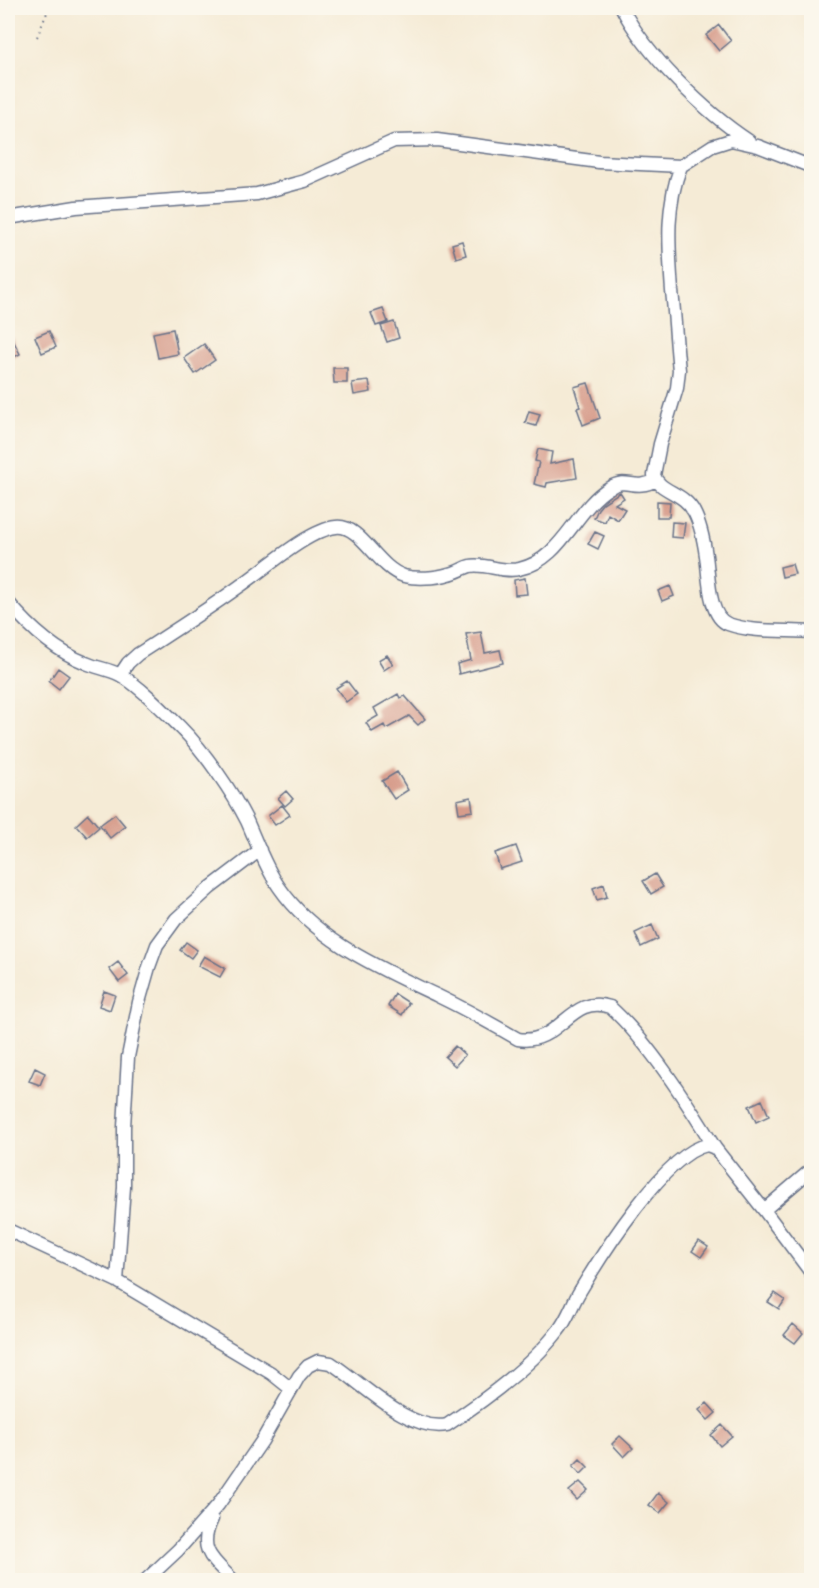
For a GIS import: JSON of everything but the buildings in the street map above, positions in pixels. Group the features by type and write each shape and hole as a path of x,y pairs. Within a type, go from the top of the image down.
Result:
{"street":[{"path":"622,8 645,42 693,96 712,114 758,146"},
{"path":"8,218 76,207 257,194 305,181 394,141 438,140 600,162 681,166"},
{"path":"812,167 758,146 725,141 712,146 681,166 676,178 668,225 679,370 673,405 660,444 654,476 662,486 685,499 695,514 706,557 714,608 723,621 737,626 769,630 812,632"},
{"path":"120,675 138,654 294,547 325,530 336,527 349,530 362,540 381,562 395,572 408,577 443,576 474,566 509,571 519,570 528,567 552,550 597,497 610,487 622,483 645,486 656,480"},
{"path":"8,602 30,626 70,656 120,675 183,730 203,753 233,796 266,865 285,894 305,916 343,947 518,1039 529,1041 541,1038 574,1013 589,1006 599,1004 610,1007 656,1060 698,1119 715,1148 812,1274"},
{"path":"117,1281 128,1057 149,967 157,945 176,919 210,888 260,850"},
{"path":"146,1581 178,1550 218,1504 262,1441 291,1389 308,1366 318,1361 331,1363 384,1402 413,1419 436,1428 447,1425 512,1377 557,1332 589,1277 665,1174 692,1150 707,1145 715,1148"},
{"path":"764,1210 812,1169"},
{"path":"8,1230 117,1281 271,1373 291,1389"},
{"path":"218,1504 206,1532 206,1548 213,1560 233,1581"}],"path":[{"path":"37,38 48,8"}]}
